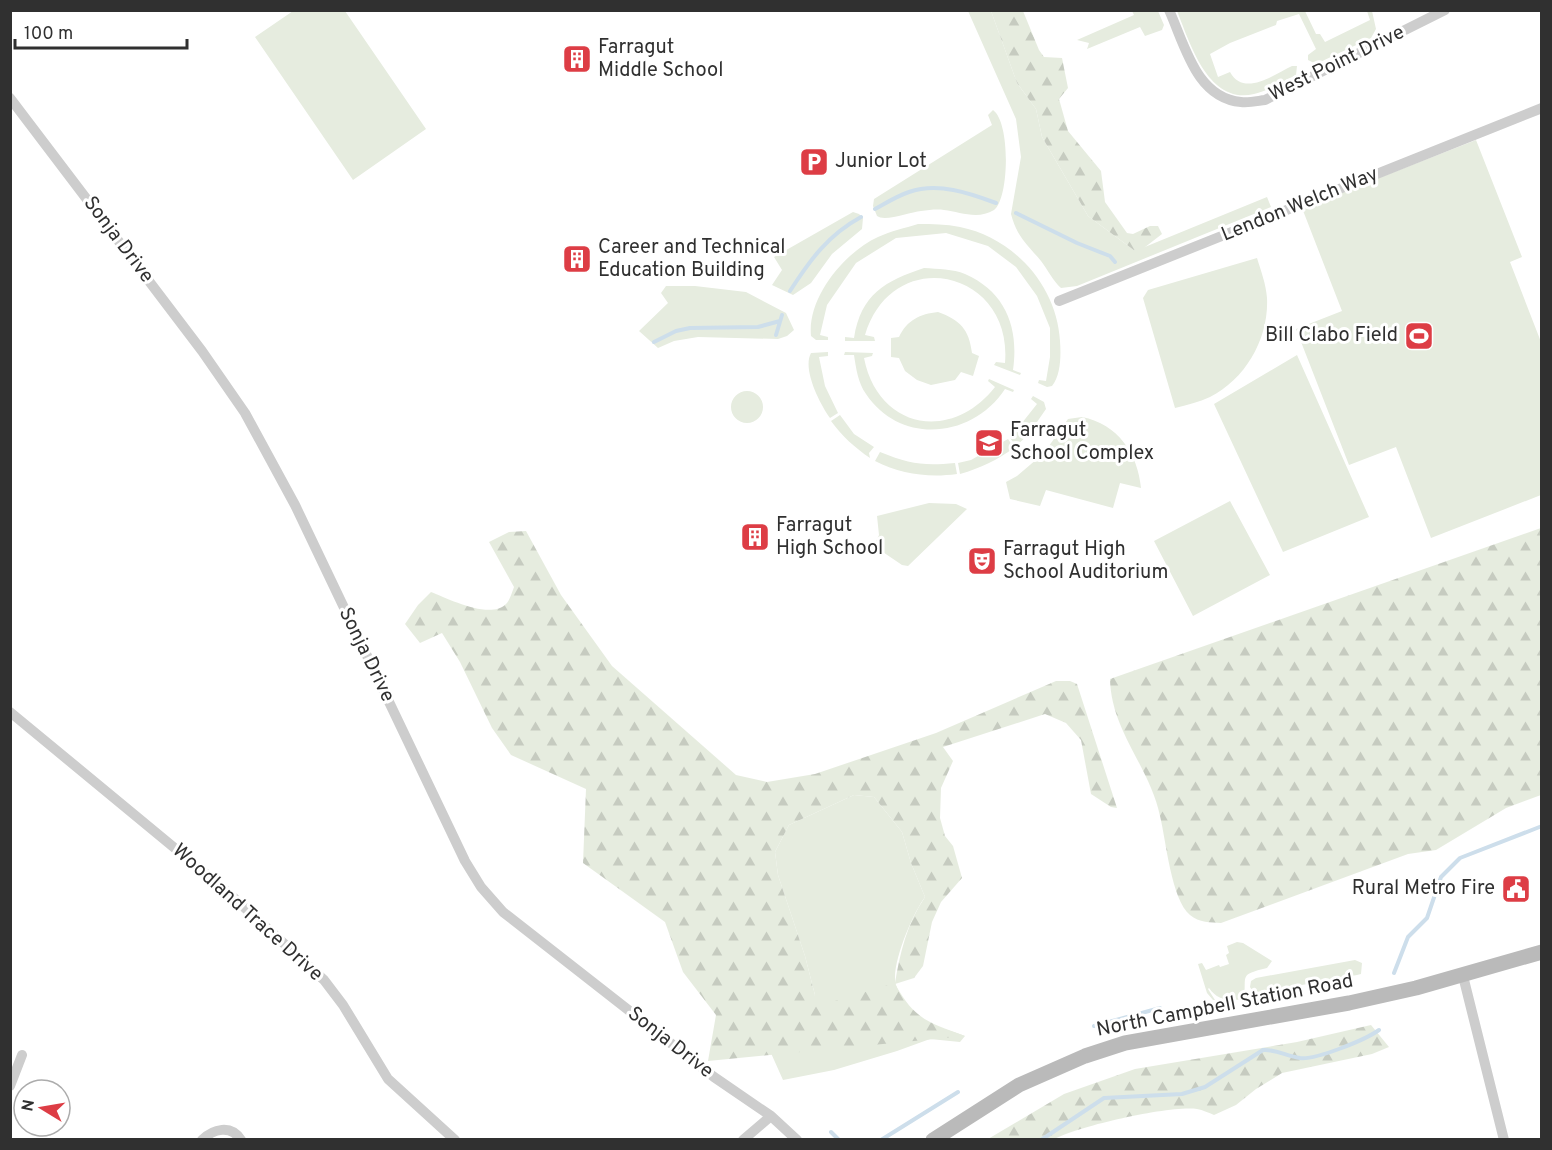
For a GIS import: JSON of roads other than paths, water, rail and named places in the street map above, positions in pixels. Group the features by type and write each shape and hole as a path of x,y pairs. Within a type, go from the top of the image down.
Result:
{"main road":[{"name":"North Campbell Station Road","path":"933,1140 1019,1085 1085,1056 1125,1043 1349,1003 1463,976 1542,952"}],"street":[{"name":"West Point Drive","path":"1169,10 1199,79 1222,97 1240,102 1265,100 1444,10"},
{"name":"Sonja Drive","path":"10,98 202,351 245,413 295,505 465,861 481,887 503,912 714,1077 771,1116 797,1140"},
{"name":"Lendon Welch Way","path":"1059,302 1542,108"},
{"name":"Woodland Trace Drive","path":"10,712 223,888 324,980 343,1005 388,1079 455,1140"},
{"path":"1463,976 1504,1140"},
{"path":"10,1086 22,1055"},
{"path":"743,1140 771,1116"},
{"path":"202,1140 213,1131 225,1129 238,1134 242,1140"}],"waterway":[{"path":"875,209 905,194 931,188 964,192 996,203"},
{"path":"1016,213 1077,243 1110,256 1115,262"},
{"path":"790,291 829,240 861,217"},
{"path":"776,335 782,315"},
{"path":"654,342 676,331 690,328 758,327 780,321"},
{"path":"1394,973 1408,937 1427,918 1441,877 1460,858 1542,826"},
{"path":"1094,1026 1160,1008"},
{"path":"1041,1140 1104,1098 1182,1094 1205,1087 1263,1050 1307,1058 1340,1049 1379,1030"},
{"path":"881,1140 958,1092"},
{"path":"831,1132 839,1140"}],"place":[{"name":"Farragut Middle School","path":"577,59"},
{"name":"Junior Lot","path":"814,162"},
{"name":"Career and Technical Education Building","path":"577,259"},
{"name":"Bill Clabo Field","path":"1419,336"},
{"name":"Farragut School Complex","path":"989,443"},
{"name":"Farragut High School","path":"755,537"},
{"name":"Farragut High School Auditorium","path":"982,561"},
{"name":"Rural Metro Fire","path":"1516,889"}]}
